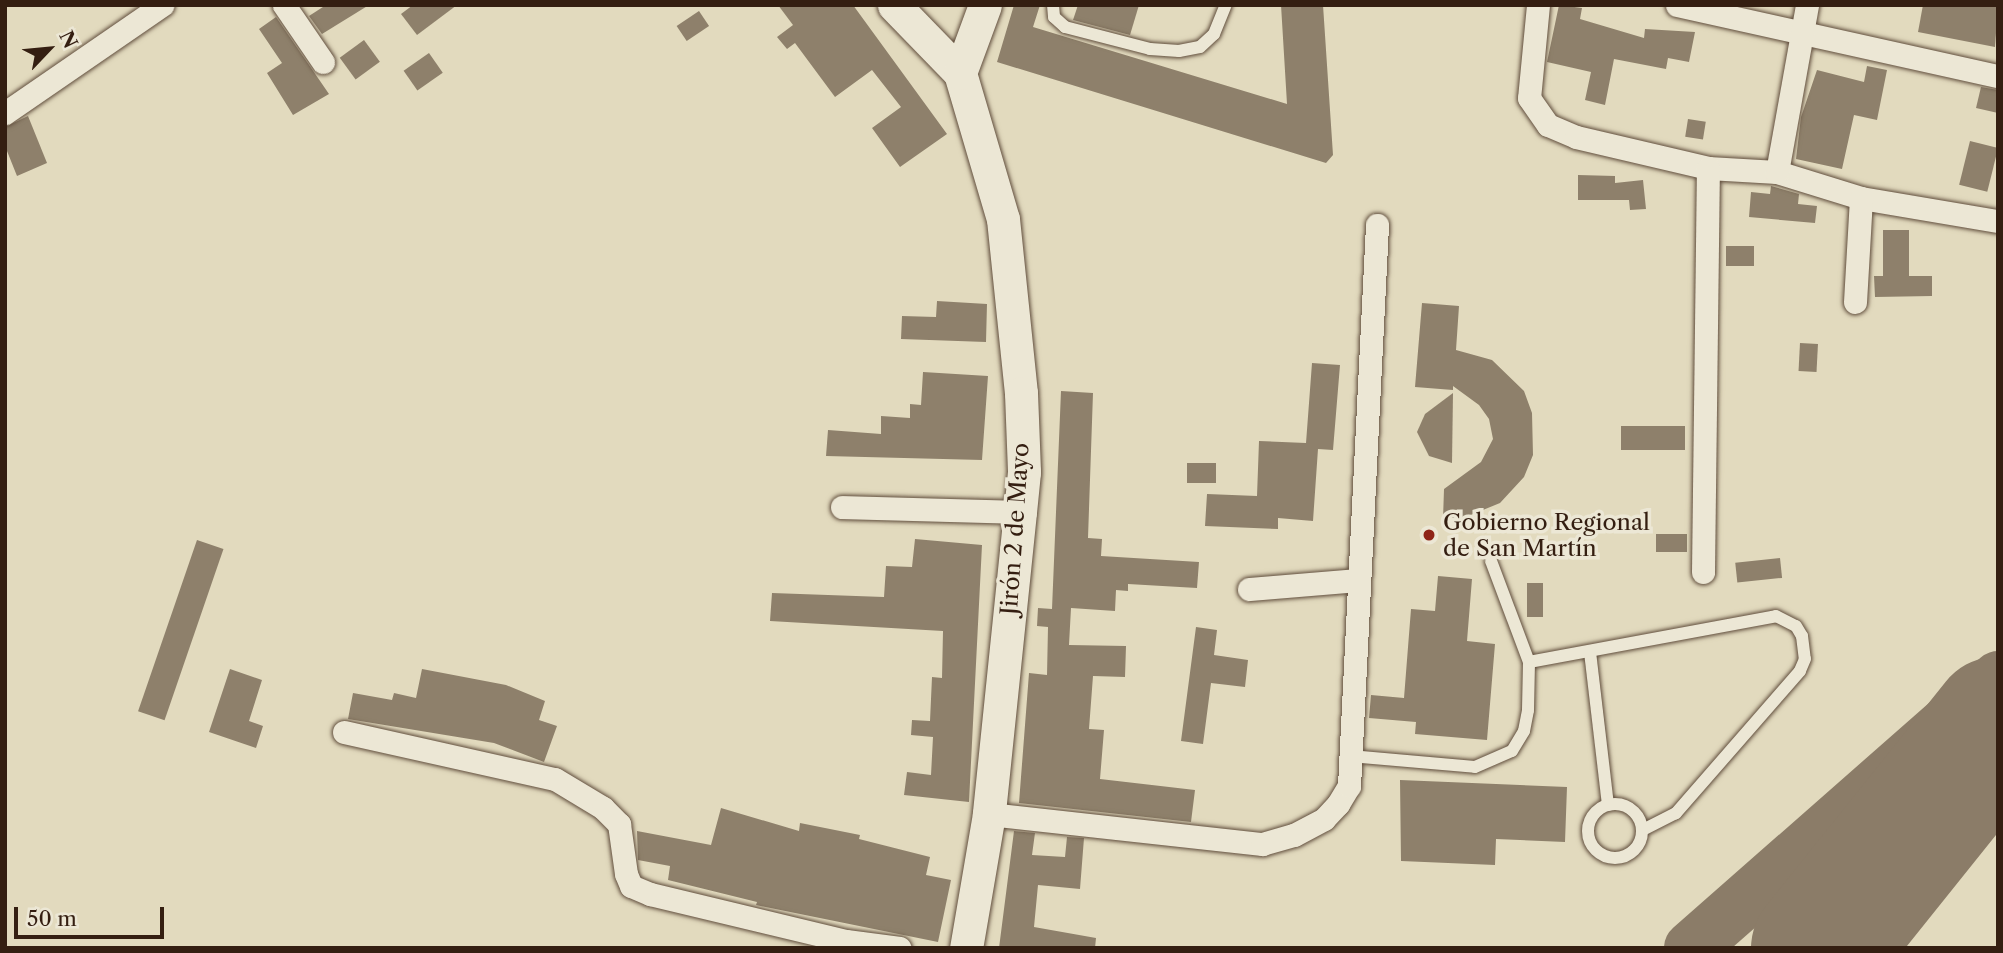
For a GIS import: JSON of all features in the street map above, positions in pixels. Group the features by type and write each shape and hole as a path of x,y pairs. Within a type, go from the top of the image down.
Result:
{"main road":[{"path":"894,5 960,73 985,5"},
{"name":"Jirón 2 de Mayo","path":"960,73 1003,219 1021,393 1024,472 989,814 966,948"}],"street":[{"path":"5,113 162,5"},
{"path":"285,5 323,62"},
{"path":"1538,5 1529,99 1536,114 1548,125 1576,137 1708,168 1777,172 1861,198 1997,220"},
{"path":"1677,5 1998,76"},
{"path":"1777,172 1807,5"},
{"path":"1703,572 1708,168"},
{"path":"1855,302 1861,198"},
{"path":"989,814 1262,844 1294,835 1324,819 1349,786 1377,225"},
{"path":"842,507 1020,512"},
{"path":"1249,589 1359,580"},
{"path":"344,732 555,779 603,808 619,824 625,874 631,886 650,894 846,941 900,948"}],"lane":[{"path":"1052,5 1054,17 1065,27 1150,49 1179,51 1200,47 1214,34 1226,5"},
{"path":"1350,756 1475,767 1496,761 1512,751 1524,731 1529,662 1491,561"},
{"path":"1529,662 1776,616 1796,626 1802,636 1805,659 1800,671 1676,813 1643,830"},
{"path":"1590,652 1608,805"},
{"path":"1608,805 1632,809 1643,830 1640,842 1622,858 1599,853 1588,832 1590,820 1608,805"}],"building":[{"path":"326,5 369,5 322,34 309,16"},
{"path":"413,5 457,5 417,35 401,14"},
{"path":"778,5 853,5 947,134 900,167 872,128 901,107 872,70 835,97 795,43 787,49 777,37 793,25"},
{"path":"1014,5 1040,5 1033,27 1287,104 1281,5 1323,5 1333,155 1326,163 997,62"},
{"path":"1078,5 1139,5 1130,35 1073,20"},
{"path":"1559,5 1582,8 1580,19 1644,38 1645,29 1695,32 1689,62 1668,58 1666,69 1614,59 1605,105 1585,100 1591,72 1547,62"},
{"path":"1923,5 1998,5 1995,47 1918,32"},
{"path":"699,11 709,26 687,41 677,26"},
{"path":"276,17 329,94 293,115 267,73 282,63 259,29"},
{"path":"364,40 380,62 356,79 340,58"},
{"path":"429,53 443,73 417,90 404,71"},
{"path":"1867,66 1887,70 1877,120 1854,115 1842,169 1796,159 1801,117 1817,70 1864,82"},
{"path":"1981,87 1998,90 1998,113 1976,108"},
{"path":"28,116 47,163 17,176 5,146 5,127"},
{"path":"1688,119 1706,122 1703,140 1685,137"},
{"path":"1970,141 1998,148 1987,192 1959,185"},
{"path":"1578,175 1615,176 1615,183 1643,180 1646,209 1630,210 1629,200 1578,200"},
{"path":"1771,186 1799,194 1798,204 1817,206 1815,223 1749,217 1751,192 1770,194"},
{"path":"1883,230 1909,230 1909,276 1932,276 1932,296 1875,297 1874,276 1883,276"},
{"path":"1726,246 1754,246 1754,266 1726,266"},
{"path":"937,301 987,304 986,342 901,339 902,316 936,317"},
{"path":"1422,303 1459,306 1456,350 1492,360 1524,391 1532,413 1533,455 1524,477 1500,503 1461,519 1443,519 1444,489 1481,462 1493,439 1489,419 1479,405 1453,386 1453,390 1415,387"},
{"path":"1800,343 1818,344 1817,372 1799,371"},
{"path":"1312,363 1340,365 1333,450 1318,449 1313,521 1278,518 1278,529 1205,526 1207,494 1257,496 1259,441 1306,443"},
{"path":"923,372 988,376 982,460 826,456 828,430 881,434 881,416 910,418 910,404 921,405"},
{"path":"1061,391 1093,393 1088,538 1102,539 1101,556 1199,562 1197,588 1128,584 1128,591 1116,590 1115,611 1071,608 1069,645 1126,646 1125,677 1093,676 1089,729 1104,730 1100,779 1195,790 1191,822 1019,803 1029,673 1047,675 1048,627 1037,626 1038,608 1052,609"},
{"path":"1453,393 1452,463 1429,456 1417,432 1425,414"},
{"path":"1621,426 1685,426 1685,450 1621,450"},
{"path":"1187,463 1216,463 1216,483 1187,483"},
{"path":"1656,534 1687,534 1687,552 1656,552"},
{"path":"915,539 982,545 969,802 904,795 907,772 931,775 933,737 911,735 912,720 930,721 932,677 942,678 943,631 770,621 772,593 884,597 886,566 912,567"},
{"path":"197,540 223,549 165,720 138,711"},
{"path":"1780,558 1782,578 1737,583 1735,563"},
{"path":"1438,576 1472,579 1467,641 1495,644 1487,740 1415,734 1416,722 1369,718 1371,695 1404,698 1411,609 1435,611"},
{"path":"1527,583 1543,583 1543,617 1527,617"},
{"path":"1196,627 1217,630 1214,655 1248,660 1245,687 1211,683 1203,744 1181,741"},
{"path":"230,669 262,680 249,721 263,726 256,748 209,732"},
{"path":"422,669 506,685 545,701 539,720 557,726 544,762 494,743 348,719 353,693 392,700 394,693 416,698"},
{"path":"1400,780 1567,787 1565,842 1496,839 1495,865 1401,861"},
{"path":"721,808 799,831 800,823 860,835 859,839 930,857 926,875 951,880 938,942 756,905 757,902 668,880 670,866 638,860 637,831 711,845"},
{"path":"1014,831 1035,833 1032,855 1065,857 1067,837 1084,838 1080,889 1038,885 1034,927 1096,938 1095,948 999,948"}],"taxiway":[{"path":"1691,948 1998,678"}],"runway":[{"path":"1818,948 1998,723"}],"place":[{"name":"Gobierno Regional de San Martín","path":"1429,535"}]}
